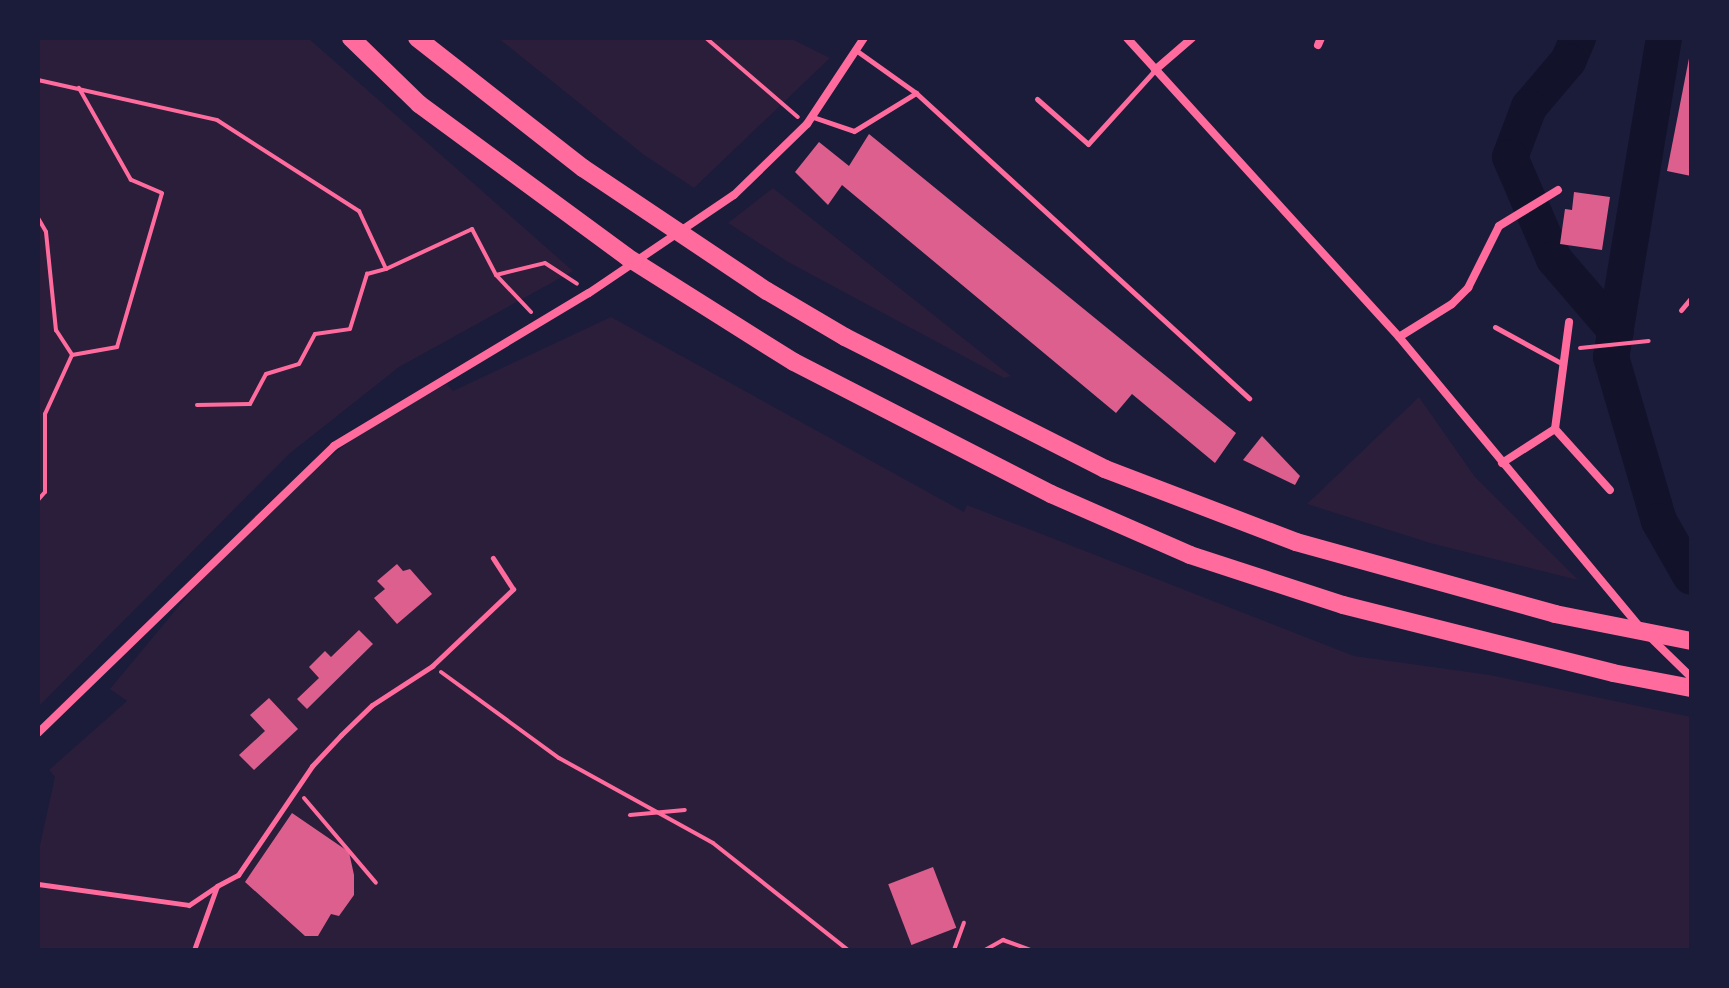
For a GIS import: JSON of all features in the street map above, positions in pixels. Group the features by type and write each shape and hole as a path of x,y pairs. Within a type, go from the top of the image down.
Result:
{"highway":[{"path":"351,38 419,104 542,196 724,320 910,423 1190,555 1412,624 1691,688"},
{"path":"417,38 583,168 767,291 859,344 1105,469 1296,542 1555,614 1691,641"}],"street":[{"path":"38,733 334,446 589,293 734,195 810,120 864,38"},
{"path":"1127,38 1399,337 1639,626 1691,677"},
{"path":"1155,70 1192,38"},
{"path":"1399,337 1452,304 1468,288 1499,226 1558,190"},
{"path":"1502,463 1555,429 1569,322"},
{"path":"1555,429 1610,490"}],"lane":[{"path":"857,51 916,93 1249,398"},
{"path":"1037,99 1088,144 1155,70"},
{"path":"810,120 854,131 916,93"},
{"path":"1681,310 1691,298"},
{"path":"1495,327 1564,364"},
{"path":"38,884 189,905 238,875 312,766 372,705 432,666 513,589 493,558"},
{"path":"194,950 217,886"}],"path":[{"path":"706,38 810,120"},
{"path":"38,80 217,120 359,211 386,269"},
{"path":"72,355 117,347 162,193 131,180 79,88"},
{"path":"38,218 46,232 56,330 72,355"},
{"path":"197,405 250,404 266,374 299,364 315,334 350,329 367,274 386,269 472,229 496,275 541,322"},
{"path":"496,275 545,263 589,293"},
{"path":"1595,347 1626,346 1649,341"},
{"path":"38,500 45,492 45,414 72,355"},
{"path":"432,666 559,758 713,843 848,950"},
{"path":"297,790 376,883"},
{"path":"630,815 685,810"},
{"path":"954,950 964,923"},
{"path":"985,950 1003,940 1030,950"}],"shaded area":[{"path":"38,38 308,38 573,271 399,367 289,454 38,707"},
{"path":"498,38 790,38 830,58 694,188 644,155"},
{"path":"773,188 1011,376 1004,378 788,262 728,223"},
{"path":"611,317 964,512 967,505 1354,656 1490,675 1691,717 1691,950 38,950 38,854 55,777 49,770 127,701 110,689 252,518 368,427 447,384 453,391"},
{"path":"1419,397 1475,477 1578,580 1430,543 1307,504"}],"building":[{"path":"1691,48 1691,176 1667,171"},
{"path":"869,134 1236,433 1215,463 1132,394 1116,413 842,185 828,205 795,172 819,142 849,166"},
{"path":"1574,192 1610,197 1602,250 1560,244 1565,209 1572,210"},
{"path":"1262,436 1300,476 1295,485 1243,460"},
{"path":"397,564 403,571 410,569 432,594 397,624 374,598 385,589 377,581"},
{"path":"359,630 373,644 307,709 297,699 319,678 309,667 325,651 331,657"},
{"path":"269,698 298,729 254,770 239,755 265,731 250,715"},
{"path":"292,813 349,852 354,875 354,895 339,916 331,914 318,936 305,936 245,882"},
{"path":"933,867 956,928 911,945 888,884"}],"waterway":[{"path":"1578,38 1568,61 1529,107 1510,157 1554,259 1616,331"},
{"path":"1664,38 1611,357 1659,521 1691,577"}]}
